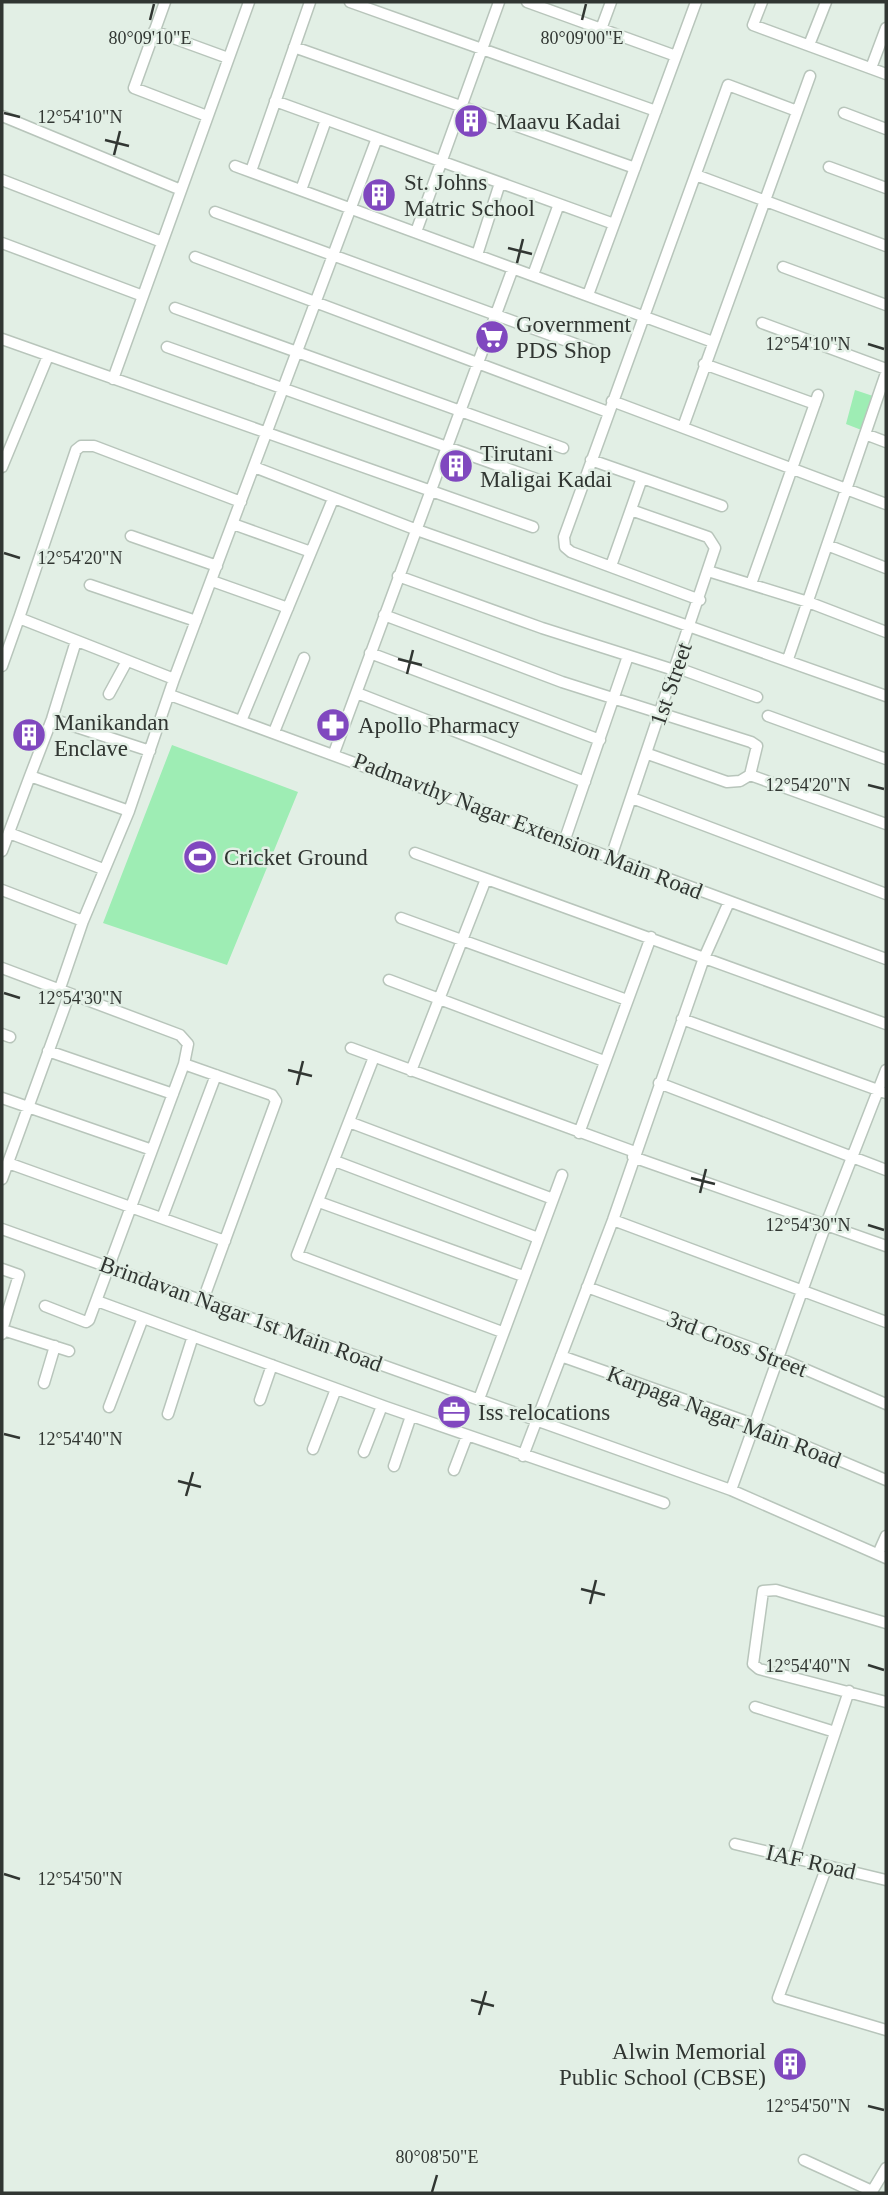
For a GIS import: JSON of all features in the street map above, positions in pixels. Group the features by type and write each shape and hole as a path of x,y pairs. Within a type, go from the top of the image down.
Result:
{"street":[{"path":"165,2 134,88 207,116"},
{"path":"113,379 249,2"},
{"path":"251,171 310,2"},
{"path":"350,2 656,111"},
{"path":"416,232 499,2"},
{"path":"527,2 548,5 601,29 676,56"},
{"path":"601,29 611,2"},
{"path":"588,295 696,2"},
{"path":"762,2 753,25 886,74"},
{"path":"809,45 826,2"},
{"path":"871,68 886,28"},
{"path":"154,31 228,58"},
{"path":"295,47 635,168"},
{"path":"683,427 810,76"},
{"path":"700,600 571,552 564,543 608,412 728,85 797,111"},
{"path":"275,101 614,224"},
{"path":"844,113 886,129"},
{"path":"2,116 181,190"},
{"path":"301,190 326,120"},
{"path":"2,1179 48,1051 83,921 129,811 174,679 299,353 377,138"},
{"path":"236,166 713,342"},
{"path":"829,167 886,188"},
{"path":"696,176 886,246"},
{"path":"2,180 162,242"},
{"path":"477,255 500,183"},
{"path":"533,275 559,204"},
{"path":"215,212 597,352"},
{"path":"2,243 143,296"},
{"path":"195,257 608,412"},
{"path":"783,267 886,305"},
{"path":"334,753 513,268"},
{"path":"175,308 563,448"},
{"path":"762,323 886,375 788,659"},
{"path":"2,339 533,527"},
{"path":"167,347 545,482"},
{"path":"2,467 48,356"},
{"path":"704,364 817,400 790,468 751,584"},
{"path":"612,401 886,504"},
{"path":"865,434 886,442"},
{"path":"2,666 76,450 81,446 94,446 241,502"},
{"path":"591,460 722,506"},
{"path":"254,467 417,530 788,659 886,696"},
{"path":"611,566 642,478"},
{"path":"241,721 333,499"},
{"name":"1st Street","path":"611,857 700,600 715,548 712,540 631,510"},
{"path":"233,524 311,552"},
{"path":"131,536 217,566"},
{"path":"827,545 886,568"},
{"path":"708,570 807,602 886,632"},
{"path":"398,576 542,628 757,697"},
{"path":"212,581 288,608"},
{"path":"90,585 196,621"},
{"path":"384,615 757,746 750,775 740,781 727,782 648,754"},
{"path":"19,618 174,679"},
{"path":"2,851 52,719 76,640"},
{"path":"370,653 600,740"},
{"path":"565,839 628,656"},
{"path":"274,732 304,658"},
{"path":"109,694 127,661"},
{"path":"356,693 585,782"},
{"name":"Padmavthy Nagar Extension Main Road","path":"170,695 334,753 886,959"},
{"path":"768,716 886,760"},
{"path":"52,719 150,751"},
{"path":"750,775 886,824"},
{"path":"30,776 129,811"},
{"path":"632,798 886,894"},
{"path":"9,833 103,869"},
{"path":"415,853 886,1024"},
{"path":"411,1071 486,879"},
{"path":"2,890 83,921"},
{"path":"523,1456 612,1220 704,958 729,902"},
{"path":"401,918 627,1000"},
{"path":"579,1133 650,937"},
{"path":"2,968 185,1037 188,1044 173,1094 91,1317 86,1322 45,1306"},
{"path":"389,980 604,1061"},
{"path":"682,1019 882,1091"},
{"path":"351,1048 634,1155 886,1246"},
{"path":"48,1051 173,1094"},
{"path":"374,1057 297,1255 502,1332"},
{"path":"184,1063 271,1095 276,1101 203,1300"},
{"path":"731,1490 826,1224 882,1091 886,1070"},
{"path":"162,1218 216,1075"},
{"path":"659,1083 886,1170"},
{"path":"2,1098 152,1150"},
{"path":"349,1122 553,1199"},
{"path":"335,1161 538,1238"},
{"path":"8,1163 225,1241"},
{"path":"479,1399 562,1175"},
{"path":"319,1202 523,1276"},
{"path":"612,1220 886,1322"},
{"name":"Brindavan Nagar 1st Main Road","path":"2,1230 731,1490 882,1556"},
{"path":"2,1269 19,1275 2,1332 69,1351"},
{"name":"3rd Cross Street","path":"587,1287 779,1358 886,1404"},
{"path":"97,1301 382,1406 664,1503"},
{"path":"109,1407 143,1318"},
{"path":"168,1414 193,1336"},
{"path":"44,1383 55,1346"},
{"name":"Karpaga Nagar Main Road","path":"561,1356 753,1424 886,1480"},
{"path":"260,1400 272,1365"},
{"path":"313,1449 336,1389"},
{"path":"364,1452 382,1406"},
{"path":"394,1466 411,1416"},
{"path":"454,1470 467,1436"},
{"path":"882,1556 886,1536"},
{"path":"886,1623 776,1590 764,1591 754,1652 755,1667 886,1702"},
{"path":"793,1858 849,1691"},
{"path":"755,1707 835,1732"},
{"name":"IAF Road","path":"735,1844 886,1880"},
{"path":"827,1866 778,1998 885,2026"},
{"path":"804,2160 871,2192 886,2168"}],"green space":[{"path":"855,390 876,397 864,431 846,424"},
{"name":"Cricket Ground","path":"172,745 298,792 227,965 103,923"}],"place":[{"name":"Maavu Kadai","path":"471,121"},
{"name":"St. Johns Matric School","path":"379,195"},
{"name":"Government PDS Shop","path":"492,337"},
{"name":"Tirutani Maligai Kadai","path":"456,466"},
{"name":"Apollo Pharmacy","path":"333,725"},
{"name":"Manikandan Enclave","path":"29,735"},
{"name":"Cricket Ground","path":"200,857"},
{"name":"Iss relocations","path":"454,1412"},
{"name":"Alwin Memorial Public School (CBSE)","path":"790,2064"}]}
